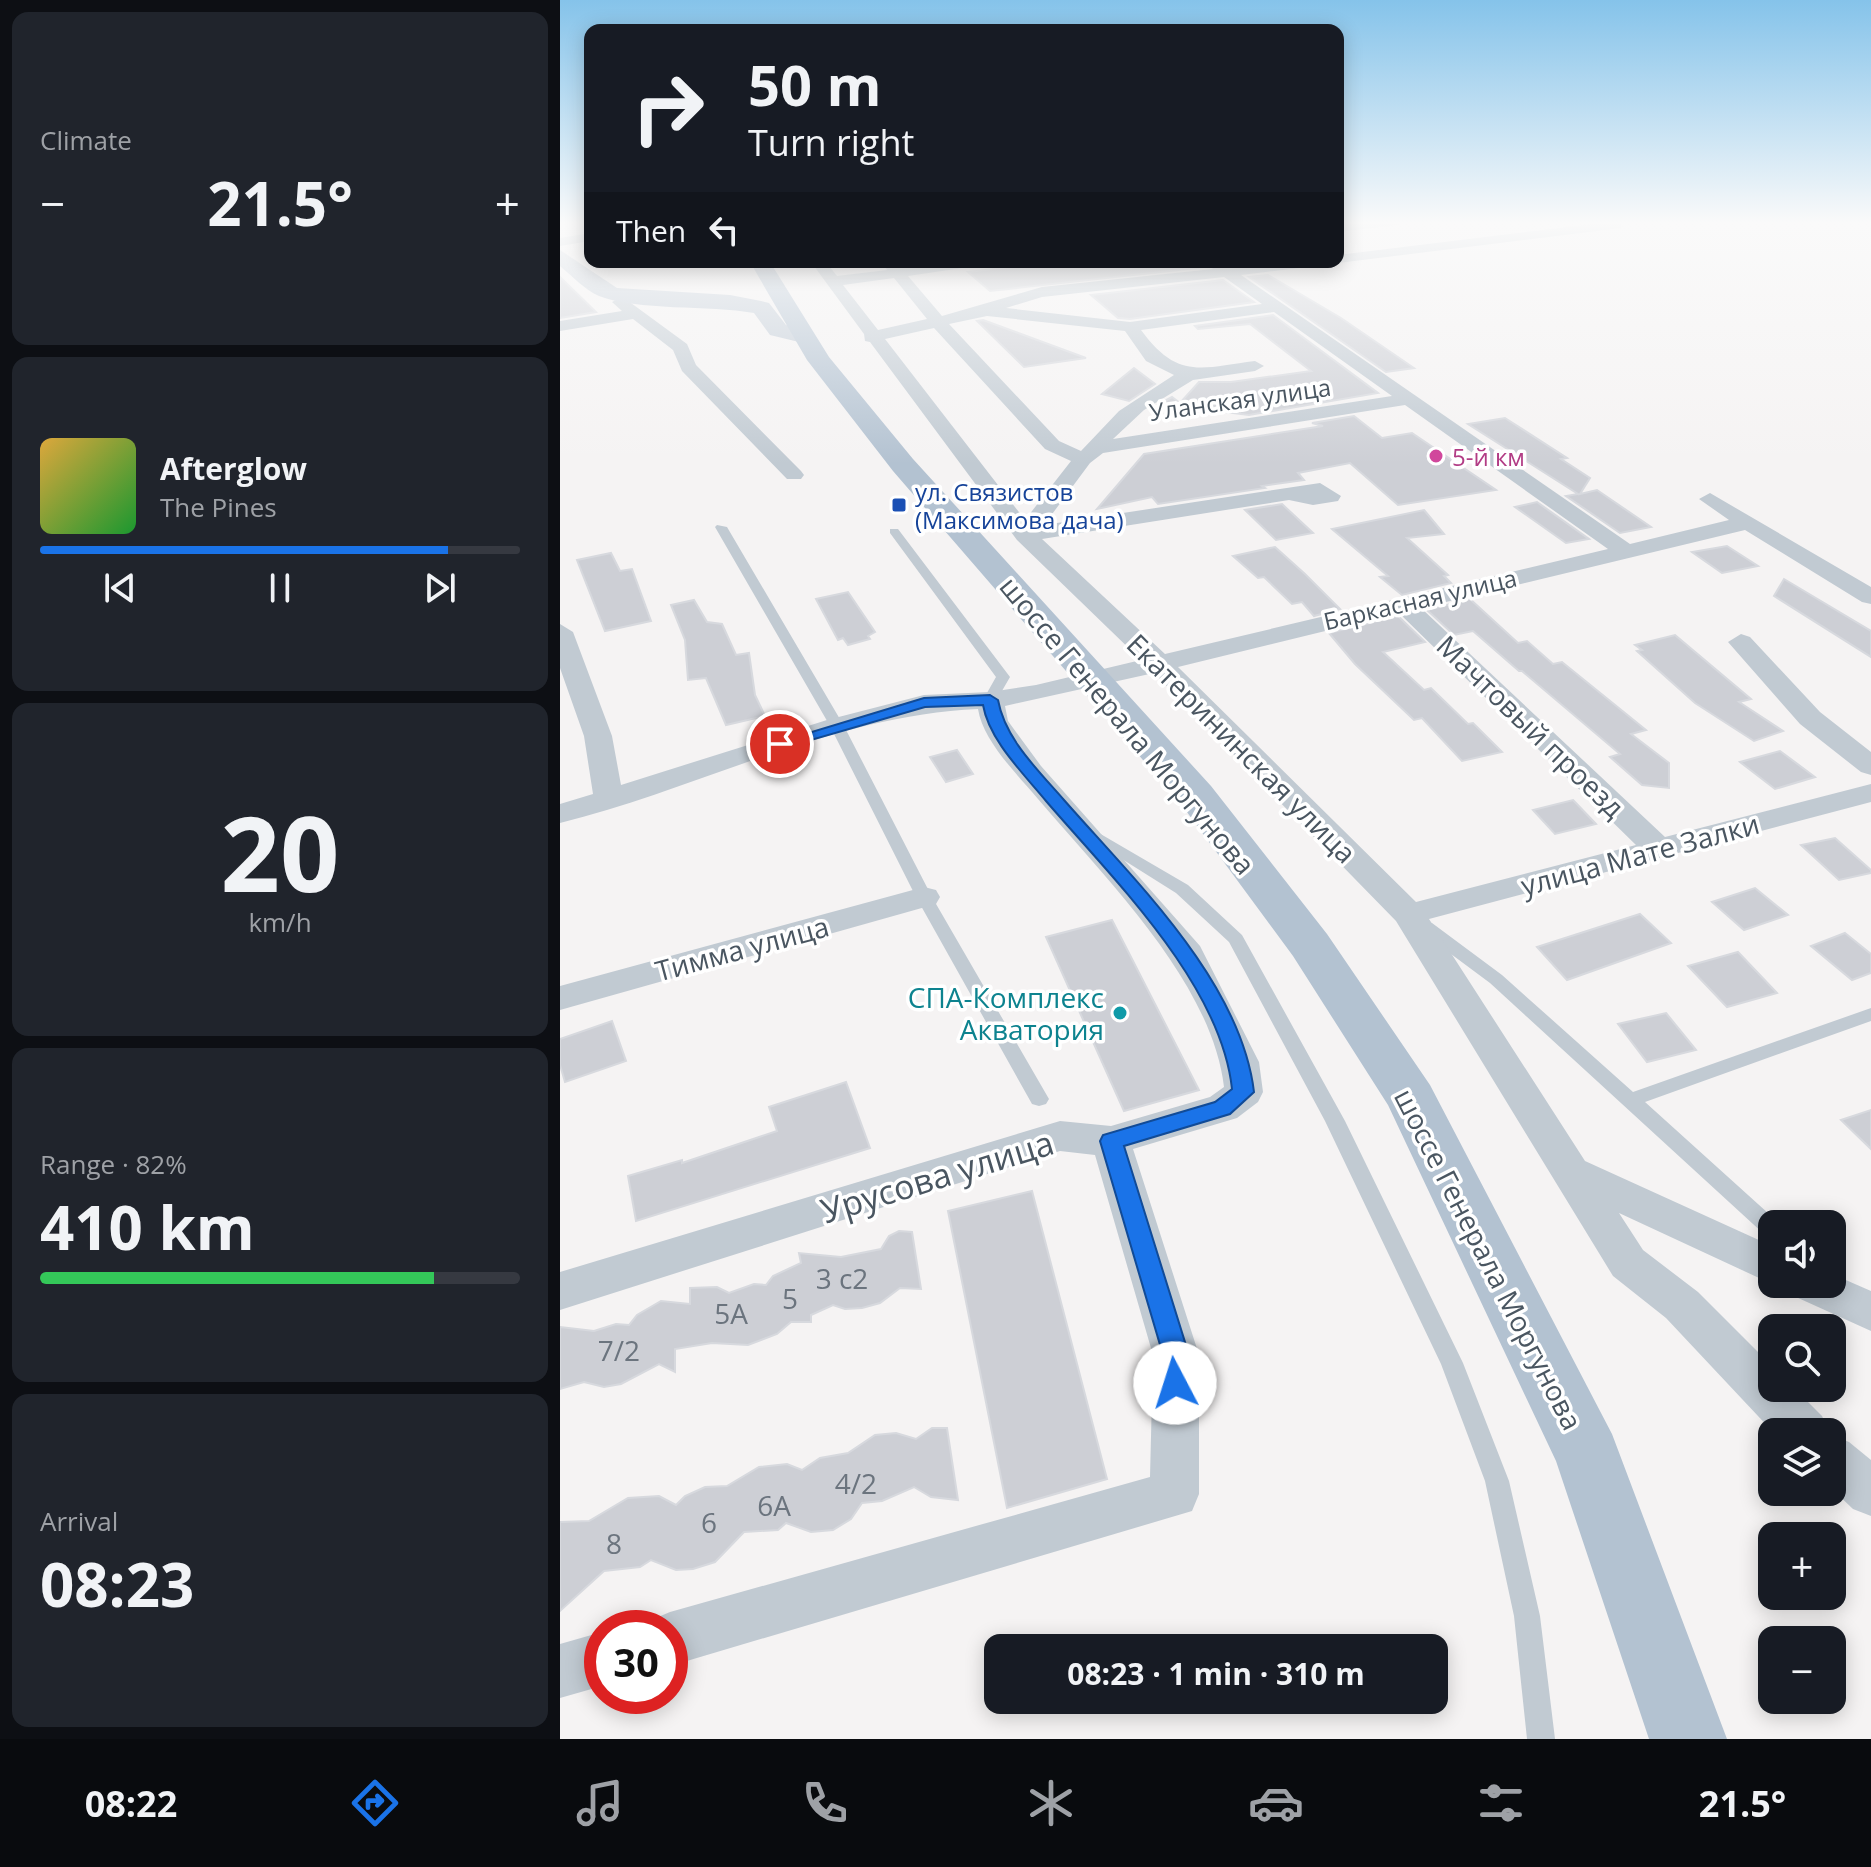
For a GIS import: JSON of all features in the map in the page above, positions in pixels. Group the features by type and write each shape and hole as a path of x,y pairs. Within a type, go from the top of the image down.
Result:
{"main road":[{"name":"шоссе Генерала Моргунова","path":"783,302 903,465 1196,795 1291,920 1411,1099 1588,1456 1688,1739"}],"street":[{"path":"625,302 681,348 688,367 794,475"},
{"path":"560,326 632,306 687,302"},
{"path":"738,302 761,308 778,330 786,308 744,302"},
{"name":"Екатерининская улица","path":"846,302 1025,535 1158,662 1409,914 1628,1263 1682,1305 1791,1418"},
{"path":"924,302 956,344 1052,445 1090,453"},
{"path":"871,337 987,311 1006,302"},
{"path":"1269,302 1624,550"},
{"path":"987,311 1130,327 1276,307"},
{"path":"1130,327 1152,357 1188,375"},
{"path":"1025,535 1090,453 1144,400 1188,375 1255,366"},
{"name":"Уланская улица","path":"1090,453 1408,399"},
{"path":"1025,535 1294,495"},
{"path":"1710,499 1871,597"},
{"name":"Баркасная улица","path":"560,814 837,726 924,703 990,700 1095,680 1402,603 1745,523"},
{"name":"Мачтовый проезд","path":"1402,603 1659,849"},
{"path":"560,632 598,736 609,800"},
{"path":"1741,642 1810,718 1871,766"},
{"path":"688,1634 1174,1494 1176,1355 1111,1141 1223,1108 1244,1092 1240,1062 1188,954 1070,821 994,722 990,700"},
{"name":"улица Мате Залки","path":"1409,914 1871,793"},
{"name":"Тимма улица","path":"560,998 924,897"},
{"name":"Урусова улица","path":"560,1291 1060,1136 1111,1141"},
{"path":"1574,1173 1758,1259"},
{"path":"1846,1470 1871,1492"},
{"path":"560,1671 584,1664"}],"lane":[{"path":"721,527 837,726 924,897 1039,1099"},
{"path":"894,531 1003,677 990,700"},
{"path":"1070,821 1182,889 1236,939 1335,1121 1452,1363 1497,1481 1527,1616 1541,1739"},
{"path":"1409,914 1496,979 1758,1216"},
{"path":"1630,1100 1871,1014"}],"building":[{"path":"560,302 586,302 596,312 560,318"},
{"path":"1099,302 1253,302 1130,319 1118,318"},
{"path":"1285,302 1314,302 1414,368 1386,372"},
{"path":"1273,315 1378,393 1249,415 1159,404 1172,397 1180,403 1199,382 1231,382 1311,371 1250,324 1198,329 1195,326"},
{"path":"983,320 1086,358 1024,367 977,321"},
{"path":"1134,368 1155,384 1129,401 1102,394"},
{"path":"1354,416 1382,438 1412,433 1496,490 1398,505 1350,463 1298,473 1304,480 1262,486 1265,488 1158,504 1152,497 1097,509 1144,454 1323,426 1312,423"},
{"path":"1505,418 1567,458 1561,459 1590,478 1580,494 1597,490 1651,527 1620,533 1566,496 1578,494 1468,424"},
{"path":"1537,502 1589,539 1566,543 1515,507"},
{"path":"1282,504 1313,533 1276,540 1245,510"},
{"path":"1424,510 1444,534 1407,538 1448,575 1444,576 1451,583 1402,595 1380,577 1388,576 1332,529"},
{"path":"1727,546 1758,566 1722,573 1692,552"},
{"path":"1275,547 1340,609 1314,616 1302,602 1292,604 1264,577 1258,578 1233,556"},
{"path":"611,553 620,571 632,569 651,621 605,631 577,560"},
{"path":"1784,579 1871,631 1871,657 1774,596"},
{"path":"848,592 875,632 868,636 870,639 848,645 843,638 838,640 816,599"},
{"path":"1470,599 1518,643 1527,641 1553,664 1562,662 1646,730 1631,734 1669,763 1669,788 1642,785 1610,757 1620,754 1473,631 1454,635 1427,610"},
{"path":"694,600 707,622 722,624 736,655 749,653 755,695 765,716 726,725 706,678 688,680 685,640 671,605"},
{"path":"1398,616 1425,642 1383,652 1424,690 1431,688 1468,724 1473,723 1502,752 1462,761 1422,718 1414,720 1355,664 1329,633"},
{"path":"1675,635 1751,699 1739,702 1783,731 1754,741 1695,703 1637,651 1642,650 1635,645"},
{"path":"957,750 973,774 946,782 930,757"},
{"path":"1780,751 1815,777 1775,789 1740,762"},
{"path":"1573,800 1596,824 1555,834 1533,810"},
{"path":"1835,838 1871,873 1839,880 1801,845"},
{"path":"1755,888 1788,915 1744,930 1712,902"},
{"path":"1640,914 1671,943 1567,980 1537,947"},
{"name":"СПА-Комплекс Акватория","path":"1112,920 1199,1090 1124,1111 1046,937"},
{"path":"1845,933 1871,954 1871,973 1852,980 1811,946"},
{"path":"1738,952 1777,993 1727,1007 1688,966"},
{"path":"1666,1013 1696,1050 1647,1062 1618,1024"},
{"path":"612,1021 626,1061 565,1082 560,1065 560,1039"},
{"path":"846,1082 870,1148 636,1221 628,1176 682,1160 682,1163 777,1131 769,1107"},
{"path":"1871,1110 1871,1149 1841,1120"},
{"path":"1032,1191 1107,1479 1007,1508 948,1211"},
{"path":"899,1231 912,1232 921,1289 900,1288 880,1303 862,1308 845,1309 833,1305 811,1315 811,1322 791,1322 777,1334 748,1345 712,1343 675,1349 675,1372 659,1364 621,1384 604,1387 584,1382 560,1389 560,1327 594,1331 616,1324 629,1325 637,1315 661,1301 690,1304 690,1288 717,1287 729,1293 754,1284 766,1285 773,1276 801,1263 799,1253 841,1257 881,1249 889,1236"},
{"path":"932,1428 947,1428 958,1500 931,1497 914,1487 882,1501 862,1503 851,1519 833,1530 811,1532 786,1523 778,1530 744,1532 715,1562 693,1569 676,1570 651,1560 640,1567 604,1571 560,1611 560,1522 589,1521 628,1498 659,1496 676,1505 685,1496 705,1487 727,1486 759,1467 787,1464 802,1470 820,1458 848,1453 875,1435 896,1433 916,1439"}],"place":[{"name":"5-й км","path":"1436,456"},
{"name":"ул. Связистов (Максимова дача)","path":"899,505"},
{"name":"СПА-Комплекс Акватория","path":"1120,1013"}],"route":[{"path":"780,744 924,703 956,699 990,700 994,722 1031,772 1070,821 1188,954 1240,1062 1244,1092 1223,1108 1111,1141 1176,1355 1175,1383"}]}
